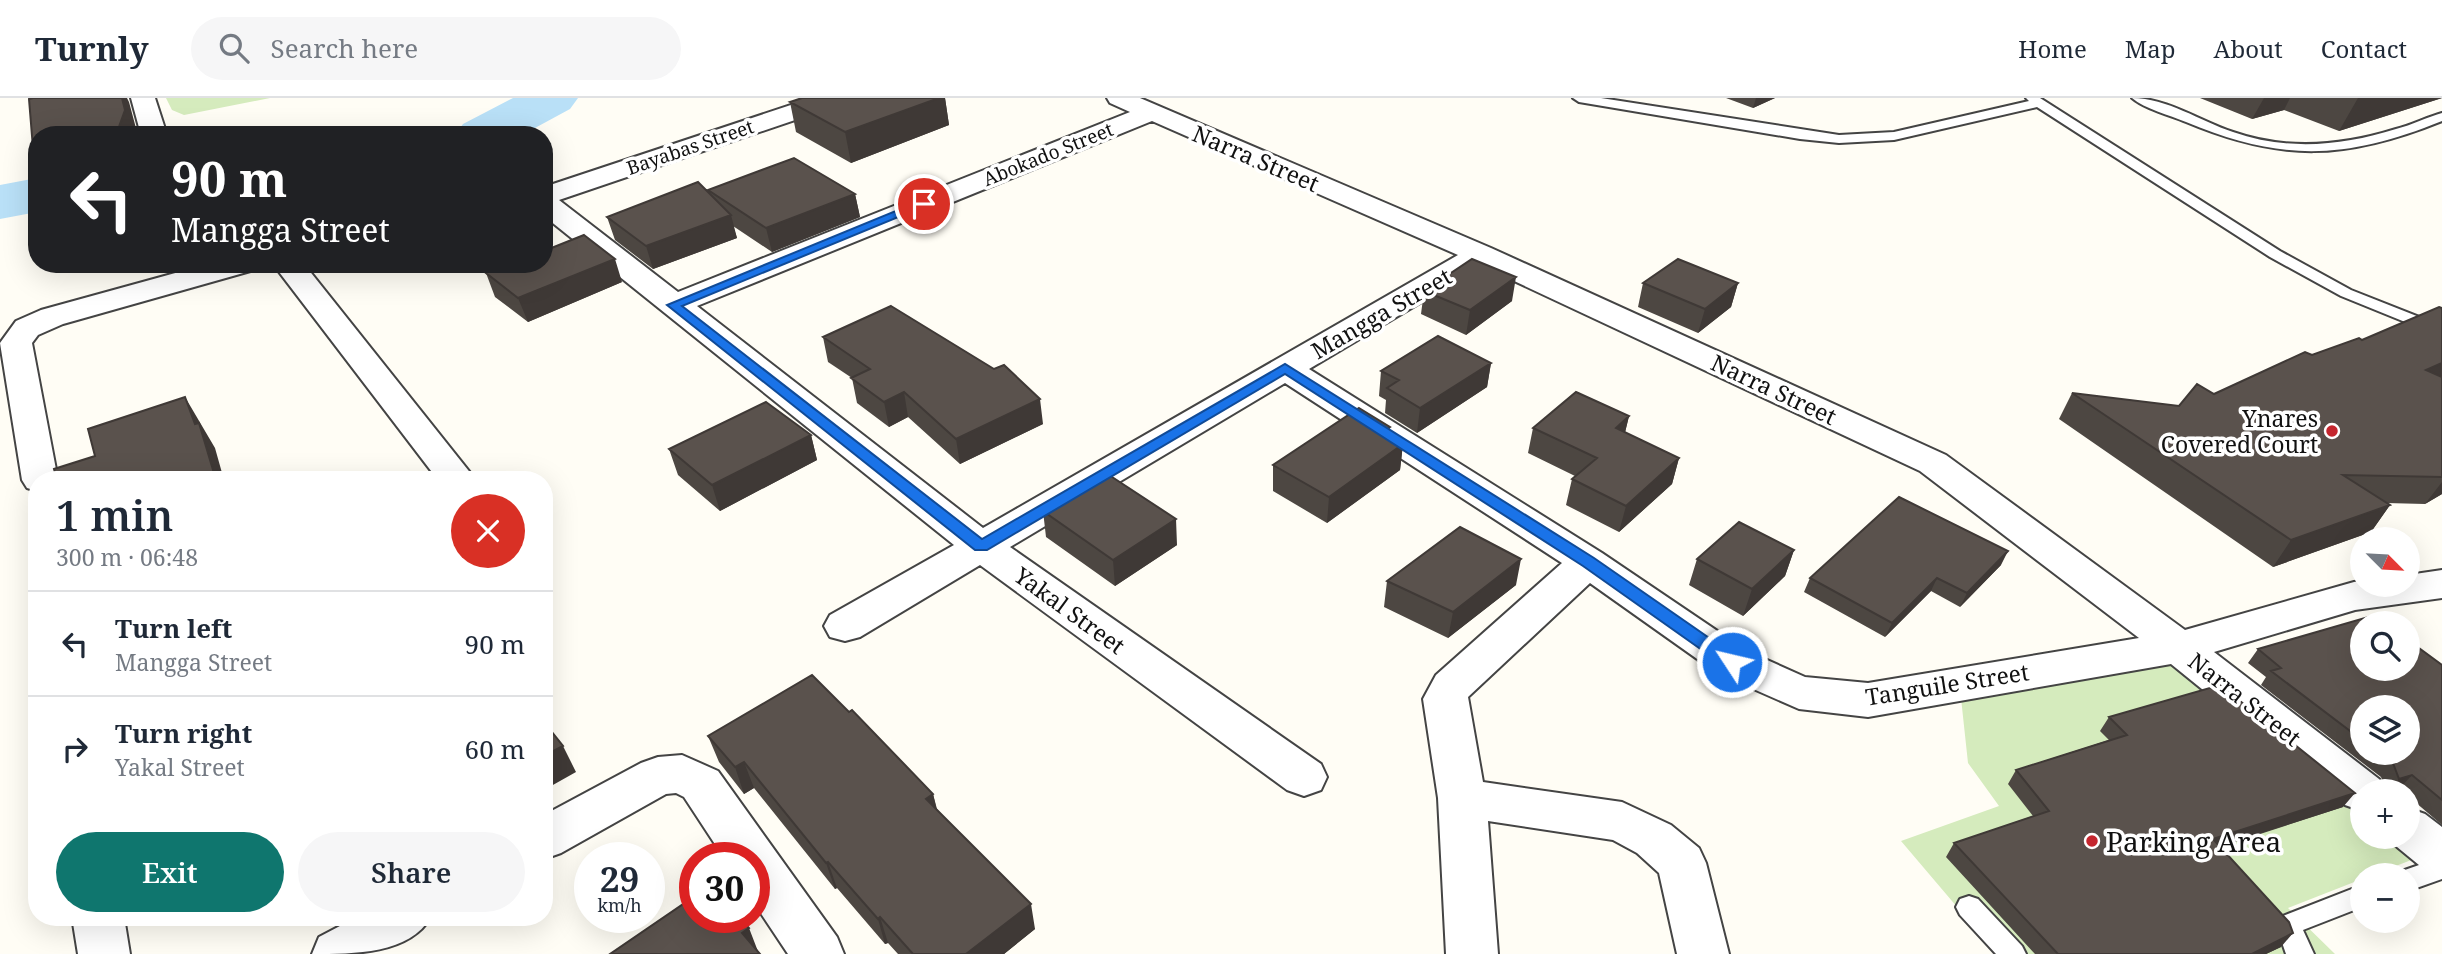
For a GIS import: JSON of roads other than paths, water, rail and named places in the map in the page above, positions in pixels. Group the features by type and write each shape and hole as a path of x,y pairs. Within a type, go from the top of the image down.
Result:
{"street":[{"path":"143,98 151,126"},
{"name":"Bayabas Street","path":"553,193 836,98"},
{"name":"Narra Street","path":"1119,98 1482,254 1933,464 2179,647 2350,782"},
{"name":"Abokado Street","path":"673,305 1150,113"},
{"name":"Yakal Street","path":"553,209 981,546 1304,777"},
{"name":"Mangga Street","path":"845,626 1482,254"},
{"path":"38,471 16,342 27,328 52,317 211,273"},
{"path":"295,273 451,471"},
{"name":"Tanguile Street","path":"1285,368 1588,562 1732,662 1799,693 1868,700 2179,647 2354,596 2442,584"},
{"path":"1472,954 1462,798 1446,699 1451,687 1588,562"},
{"path":"553,834 658,776 682,775 701,784 741,842"},
{"path":"1462,798 1622,822 1654,839 1681,863 1703,954"},
{"path":"2420,838 2442,855"},
{"path":"770,884 818,954"},
{"path":"99,926 104,954"},
{"path":"342,953 389,926"}],"lane":[{"path":"1579,98 1800,135 1839,139 1894,136 2035,101 2275,254 2346,293 2442,332"},
{"path":"2138,98 2246,140 2286,148 2337,147 2410,131 2442,117"},
{"path":"2420,876 2442,868"},
{"path":"2301,954 2295,945 2289,925 2350,900"},
{"path":"1969,907 2013,954"}],"waterway":[{"path":"499,126 552,98"},
{"path":"0,202 28,197"}],"place":[{"name":"Ynares Covered Court","path":"2332,431"},
{"name":"Parking Area","path":"2092,841"}]}
